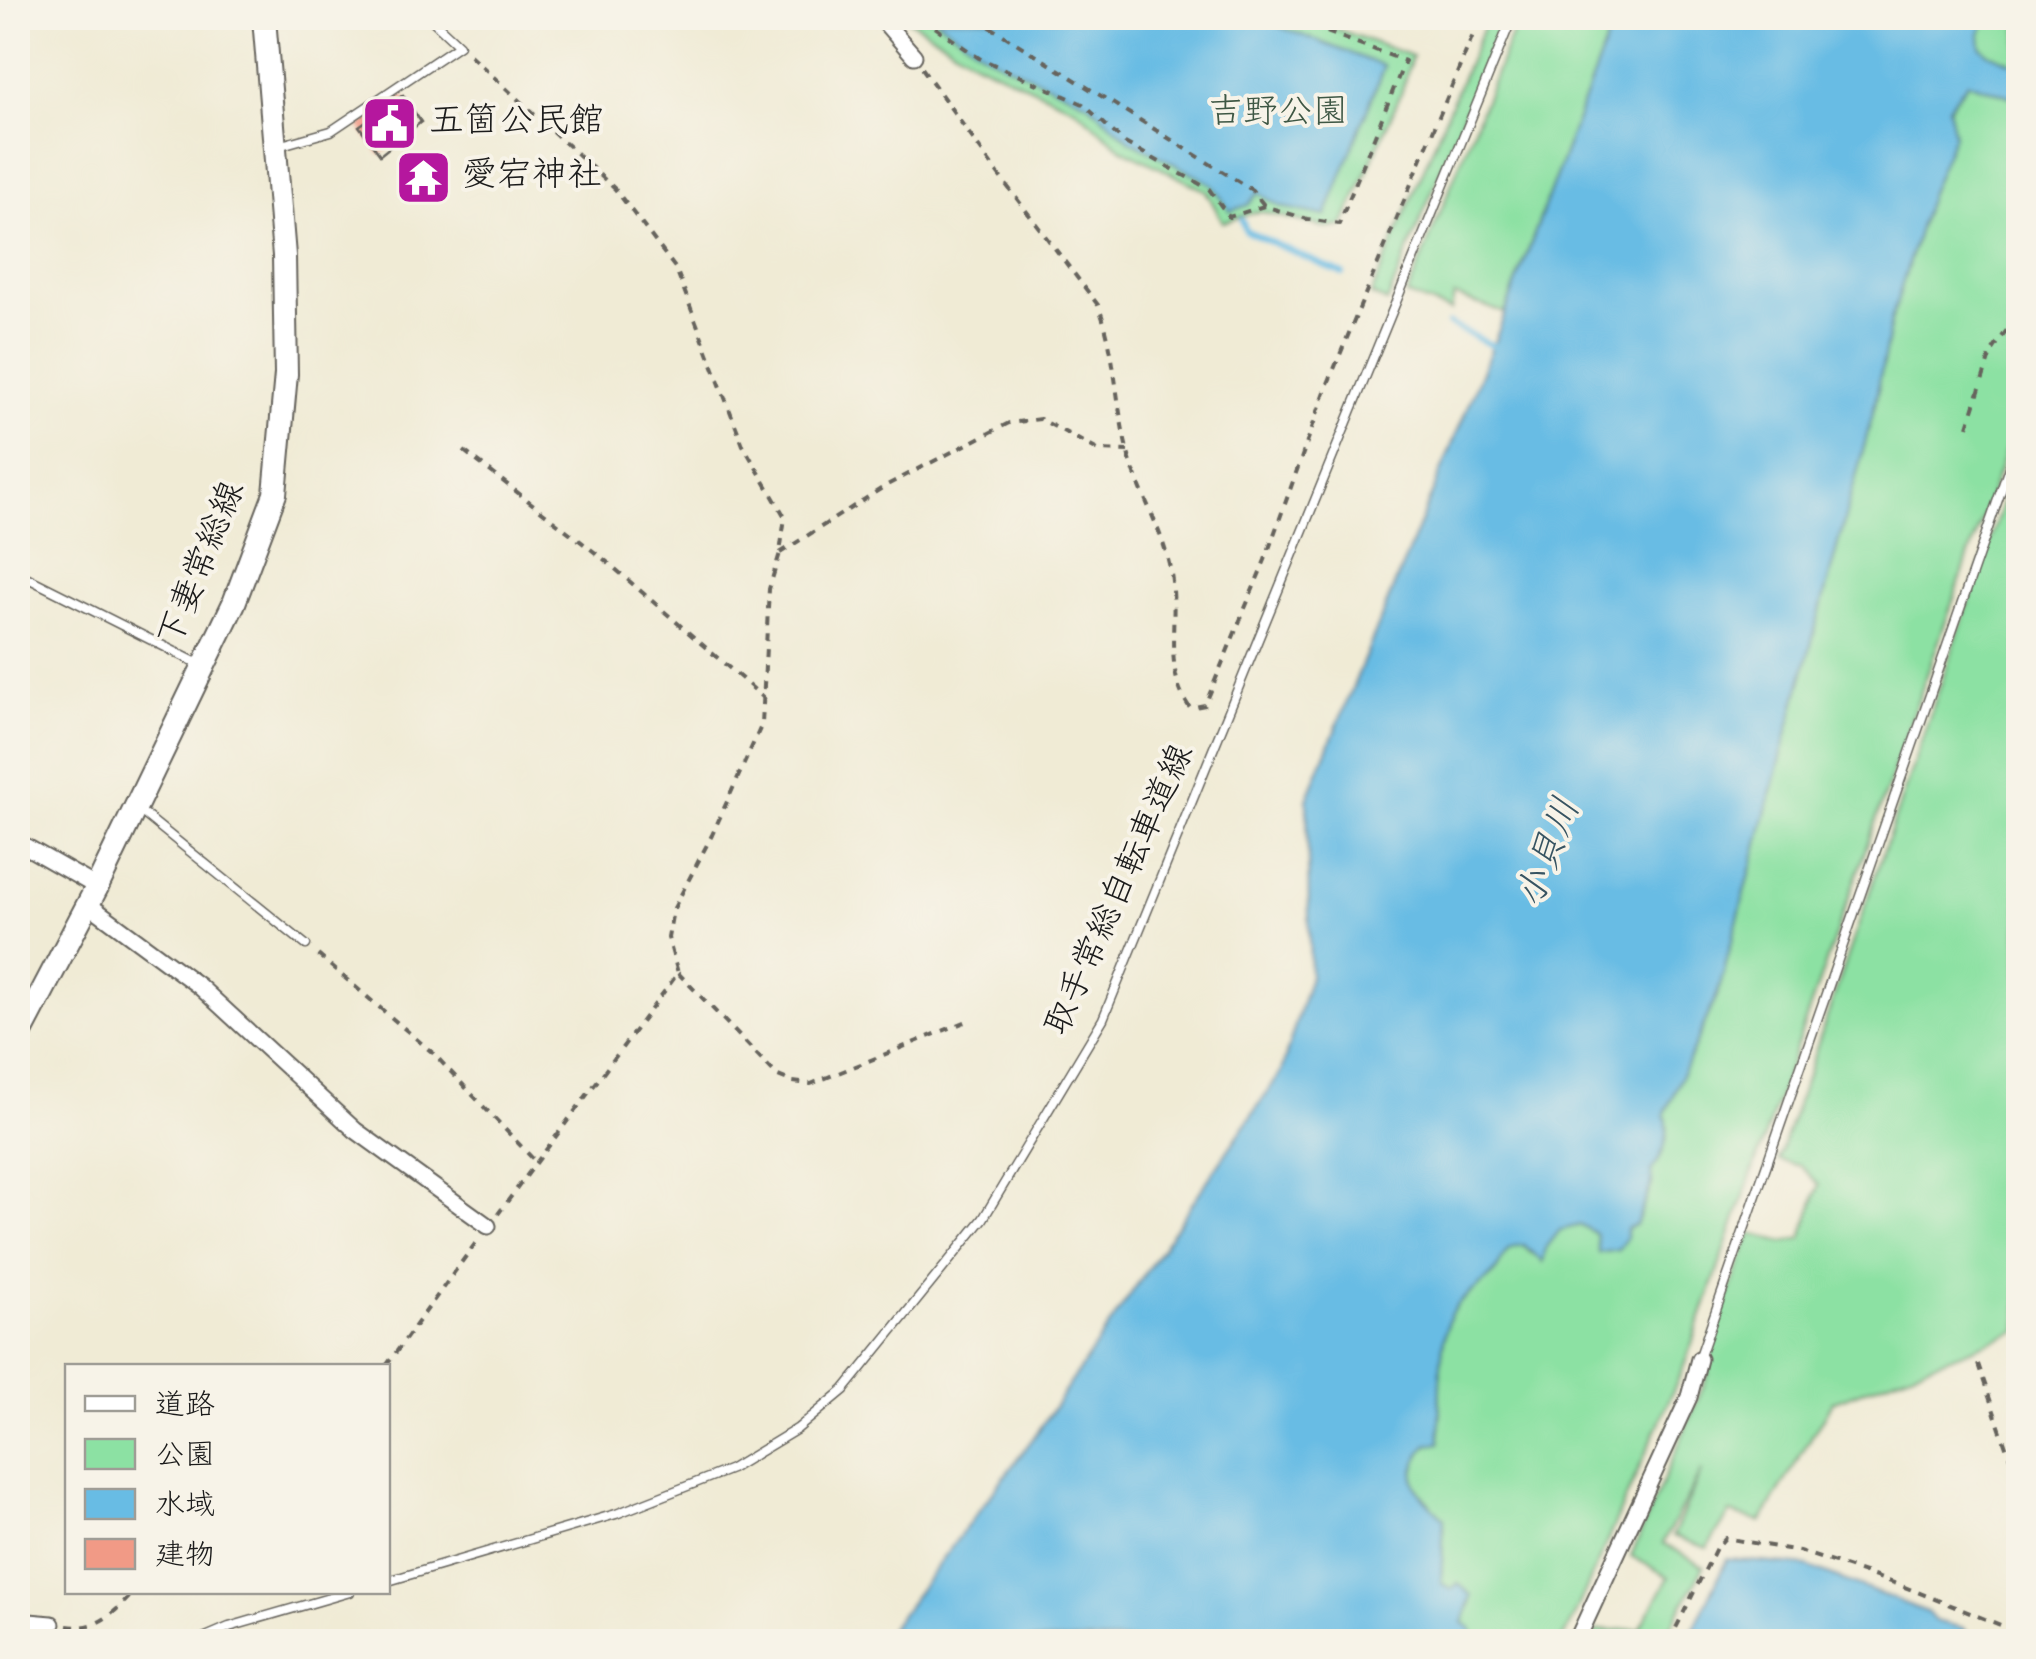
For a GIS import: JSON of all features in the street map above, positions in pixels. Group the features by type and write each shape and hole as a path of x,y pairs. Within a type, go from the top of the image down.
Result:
{"main road":[{"name":"下妻常総線","path":"18,1038 93,895 234,603 275,494 286,374 284,256 264,18"}],"street":[{"path":"881,18 914,56"},
{"path":"18,842 93,895 355,1130 488,1226"},
{"path":"1576,1642 1689,1397 1698,1359"},
{"path":"18,1620 52,1624"}],"lane":[{"path":"273,147 332,131 459,45 430,18"},
{"name":"取手常総自転車道線","path":"390,1579 616,1514 747,1459 796,1429 844,1390 983,1219 1103,1019 1512,18"},
{"path":"1698,1359 2018,442"},
{"path":"18,573 202,666"},
{"path":"136,808 306,945"},
{"path":"194,1642 229,1627 343,1594"}],"path":[{"path":"922,18 979,58 1083,104 1125,143 1209,189 1229,217 1264,206"},
{"path":"976,18 1252,190 1264,206 1307,220 1339,224 1406,61 1289,18"},
{"path":"914,56 1098,305 1106,327 1128,450 1172,578 1174,674 1179,693 1190,708 1205,705 1265,560 1327,386 1480,18"},
{"path":"459,45 615,189 676,269 743,444 785,516 780,553 769,589 762,724 673,910 668,938 678,974 778,1076 794,1082 812,1084 970,1020"},
{"path":"1968,426 1991,353 2018,314"},
{"path":"780,553 887,485 1009,423 1040,419 1098,450 1128,450"},
{"path":"464,450 606,561 764,698"},
{"path":"306,945 434,1053 536,1162"},
{"path":"387,1364 678,974"},
{"path":"1978,1364 2018,1482"},
{"path":"1669,1642 1716,1548 1725,1538 1800,1550 2018,1632"},
{"path":"52,1624 79,1628 108,1619 132,1594"}],"green space":[{"name":"吉野公園","path":"906,18 1306,18 1412,56 1402,91 1343,226 1328,228 1259,211 1223,222 1206,191 1122,149 1075,108 976,62"},
{"path":"1487,18 1503,18 1387,302 1371,295"},
{"path":"1518,18 1620,18 1609,34 1505,313 1454,296 1451,311 1407,295"},
{"path":"1988,18 2018,18 2018,65 1981,47 1980,34"},
{"path":"1968,82 2018,99 2018,416 1684,1366 1573,1619 1561,1641 1475,1641 1463,1623 1471,1603 1459,1584 1452,1589 1441,1583 1443,1518 1420,1492 1414,1476 1427,1445 1440,1442 1441,1362 1449,1318 1462,1300 1493,1274 1511,1249 1523,1245 1531,1253 1546,1248 1560,1229 1581,1225 1596,1234 1636,1224 1652,1184 1650,1171 1665,1144 1665,1113 1718,993 1874,409 1891,321 1929,195 1953,136 1948,108"},
{"path":"2018,458 2018,582 2014,597 2018,597 2018,1331 1832,1402 1761,1522 1730,1513 1707,1548 1673,1536 1702,1470 1663,1543 1704,1566 1664,1639 1591,1641 1596,1631 1640,1629 1669,1577 1631,1556 1709,1373 1706,1358 1751,1233 1784,1242 1802,1238 1819,1185 1801,1166 1778,1160"}],"water":[{"name":"吉野公園","path":"934,18 1257,18 1384,66 1326,216 1281,207 1258,193 1248,205 1230,211 1212,184 1129,140 1088,103 986,55"},
{"name":"小貝川","path":"1620,18 1988,18 1980,34 1981,47 2018,65 2018,99 1968,82 1948,107 1954,135 1929,195 1891,321 1874,409 1718,993 1665,1113 1665,1144 1651,1171 1652,1183 1636,1224 1626,1229 1626,1238 1618,1250 1599,1253 1596,1234 1581,1225 1560,1230 1546,1248 1543,1262 1524,1245 1511,1248 1493,1274 1462,1300 1449,1318 1441,1362 1440,1443 1427,1445 1414,1476 1419,1492 1444,1518 1441,1583 1452,1589 1458,1583 1472,1596 1463,1623 1471,1628 1475,1641 881,1641 1034,1437 1281,1072 1310,976 1307,799 1497,335 1609,33"},
{"path":"1727,1559 1807,1566 1927,1612 1935,1621 1964,1628 1969,1636 1991,1641 1688,1641"}],"building":[{"name":"五箇公民館","path":"403,95 421,122 380,155 359,126"}],"waterway":[{"path":"1242,220 1246,231 1343,274"},
{"path":"1449,324 1497,348"}],"place":[{"name":"五箇公民館","path":"390,124"},
{"name":"愛宕神社","path":"423,178"}]}
